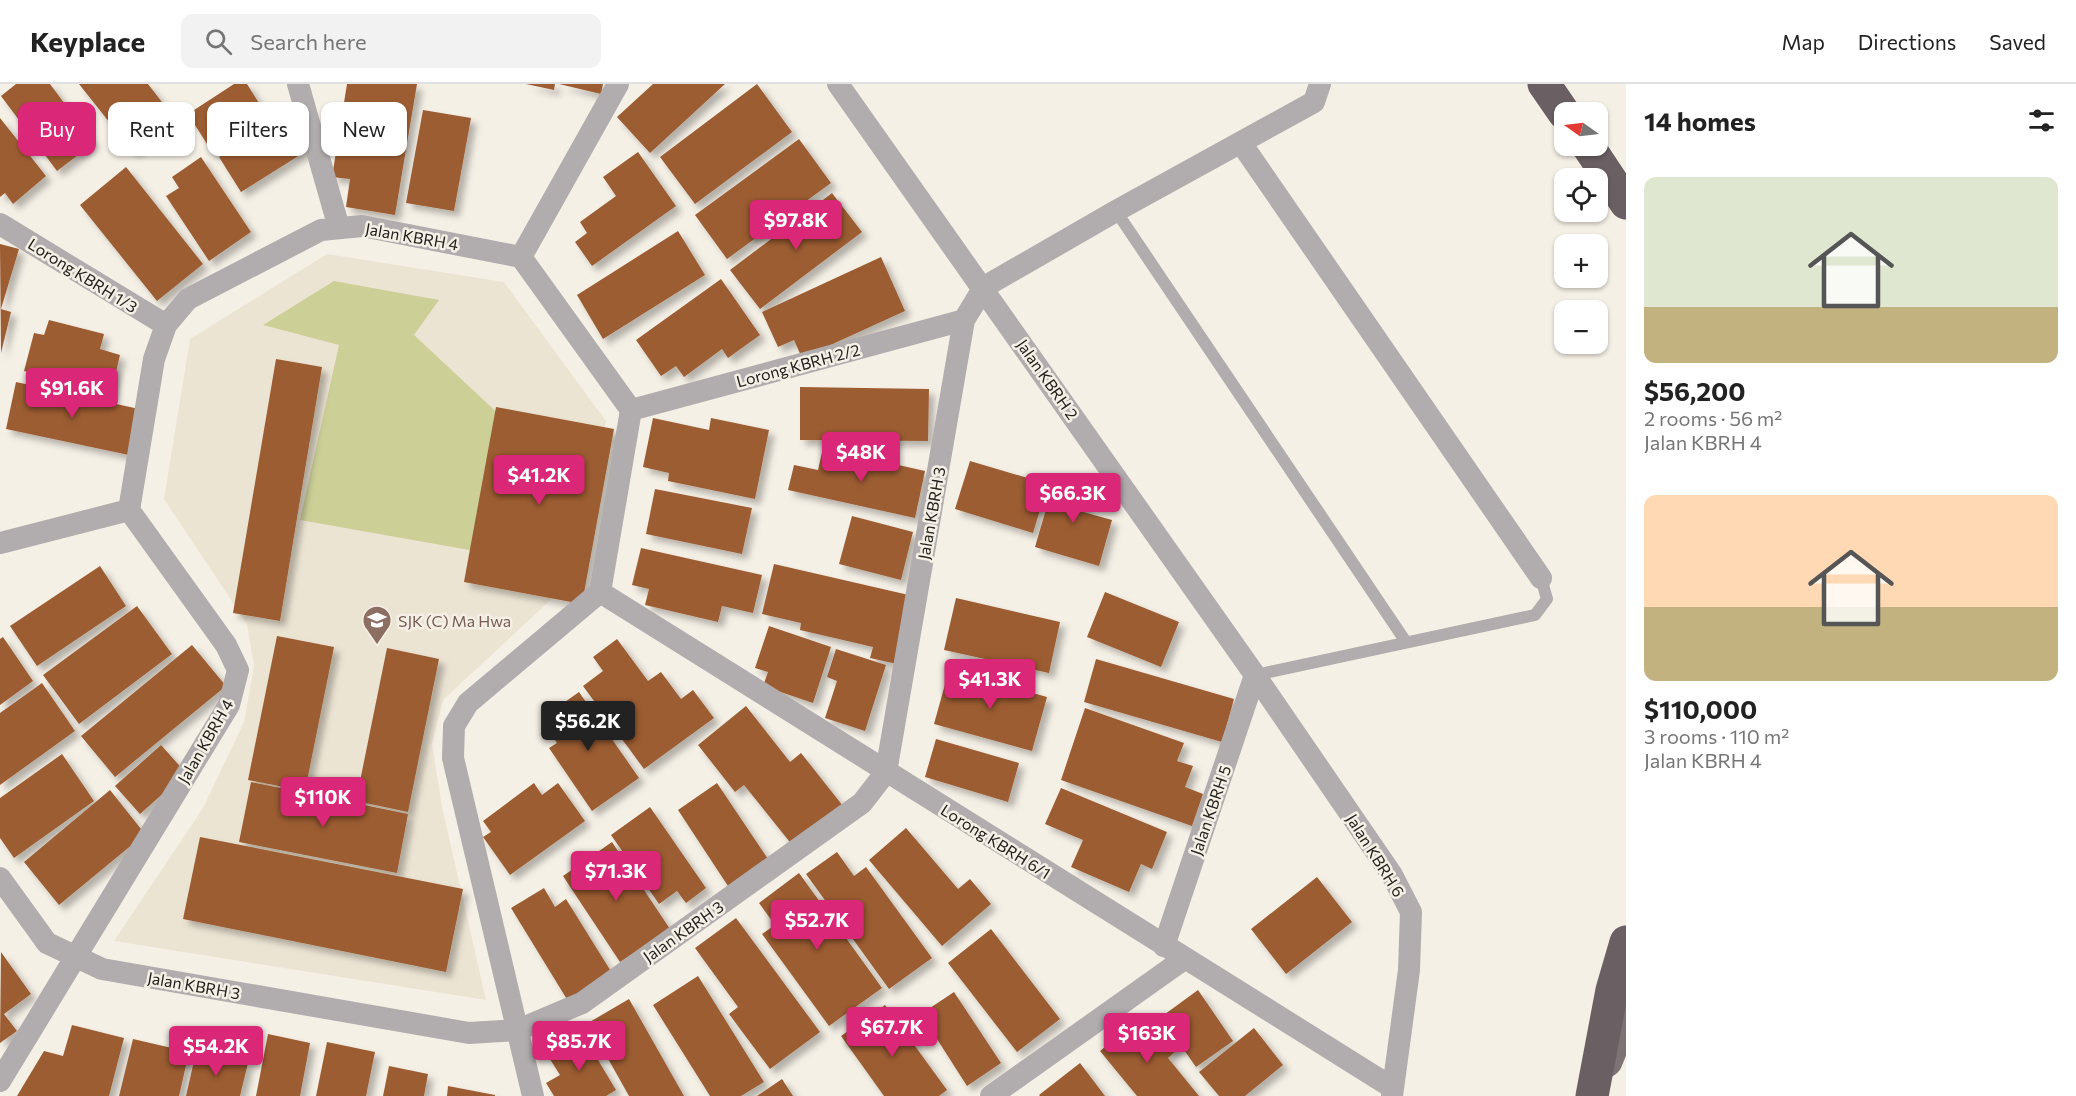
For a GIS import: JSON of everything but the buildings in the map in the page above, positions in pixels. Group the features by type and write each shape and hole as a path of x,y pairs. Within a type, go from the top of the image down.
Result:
{"highway":[{"path":"1544,84 1556,102"},
{"path":"1595,156 1626,202"},
{"path":"1592,1096 1612,990 1626,942"}],"main road":[{"path":"1592,1096 1626,1012"}],"street":[{"path":"298,84 339,228"},
{"path":"533,1096 453,758 454,726 468,703 600,592 631,410 520,257 618,84"},
{"name":"Jalan KBRH 2","path":"838,84 984,287 1256,675"},
{"path":"984,287 1314,102 1320,84"},
{"path":"1241,143 1541,578"},
{"name":"Lorong KBRH 1/3","path":"0,224 166,325"},
{"name":"Jalan KBRH 4","path":"0,1081 229,705 238,670 226,645 129,510 154,360 166,325 189,299 321,230 362,226 520,257"},
{"name":"Jalan KBRH 3","path":"0,878 47,943 102,969 469,1033 518,1030 582,1003 862,803 886,772 964,320 984,287"},
{"name":"Lorong KBRH 2/2","path":"631,410 964,320"},
{"path":"0,543 129,510"},
{"name":"Lorong KBRH 6/1","path":"600,592 1393,1092"},
{"name":"Jalan KBRH 5","path":"1164,946 1256,675"},
{"name":"Jalan KBRH 6","path":"1256,675 1392,875 1411,912 1409,970 1393,1092"},
{"path":"991,1096 1184,959"}],"lane":[{"path":"1116,211 1406,642"},
{"path":"1256,675 1535,615 1547,599 1541,578"}],"shaded area":[{"name":"SJK (C) Ma Hwa","path":"327,254 504,282 606,421 572,580 443,700 432,744 442,807 486,1000 114,941 203,808 244,722 254,666 247,624 164,499 190,339"}],"green space":[{"path":"334,281 439,300 414,335 504,419 475,551 300,520 339,345 263,325"}],"place":[{"name":"SJK (C) Ma Hwa","path":"377,646"}]}
